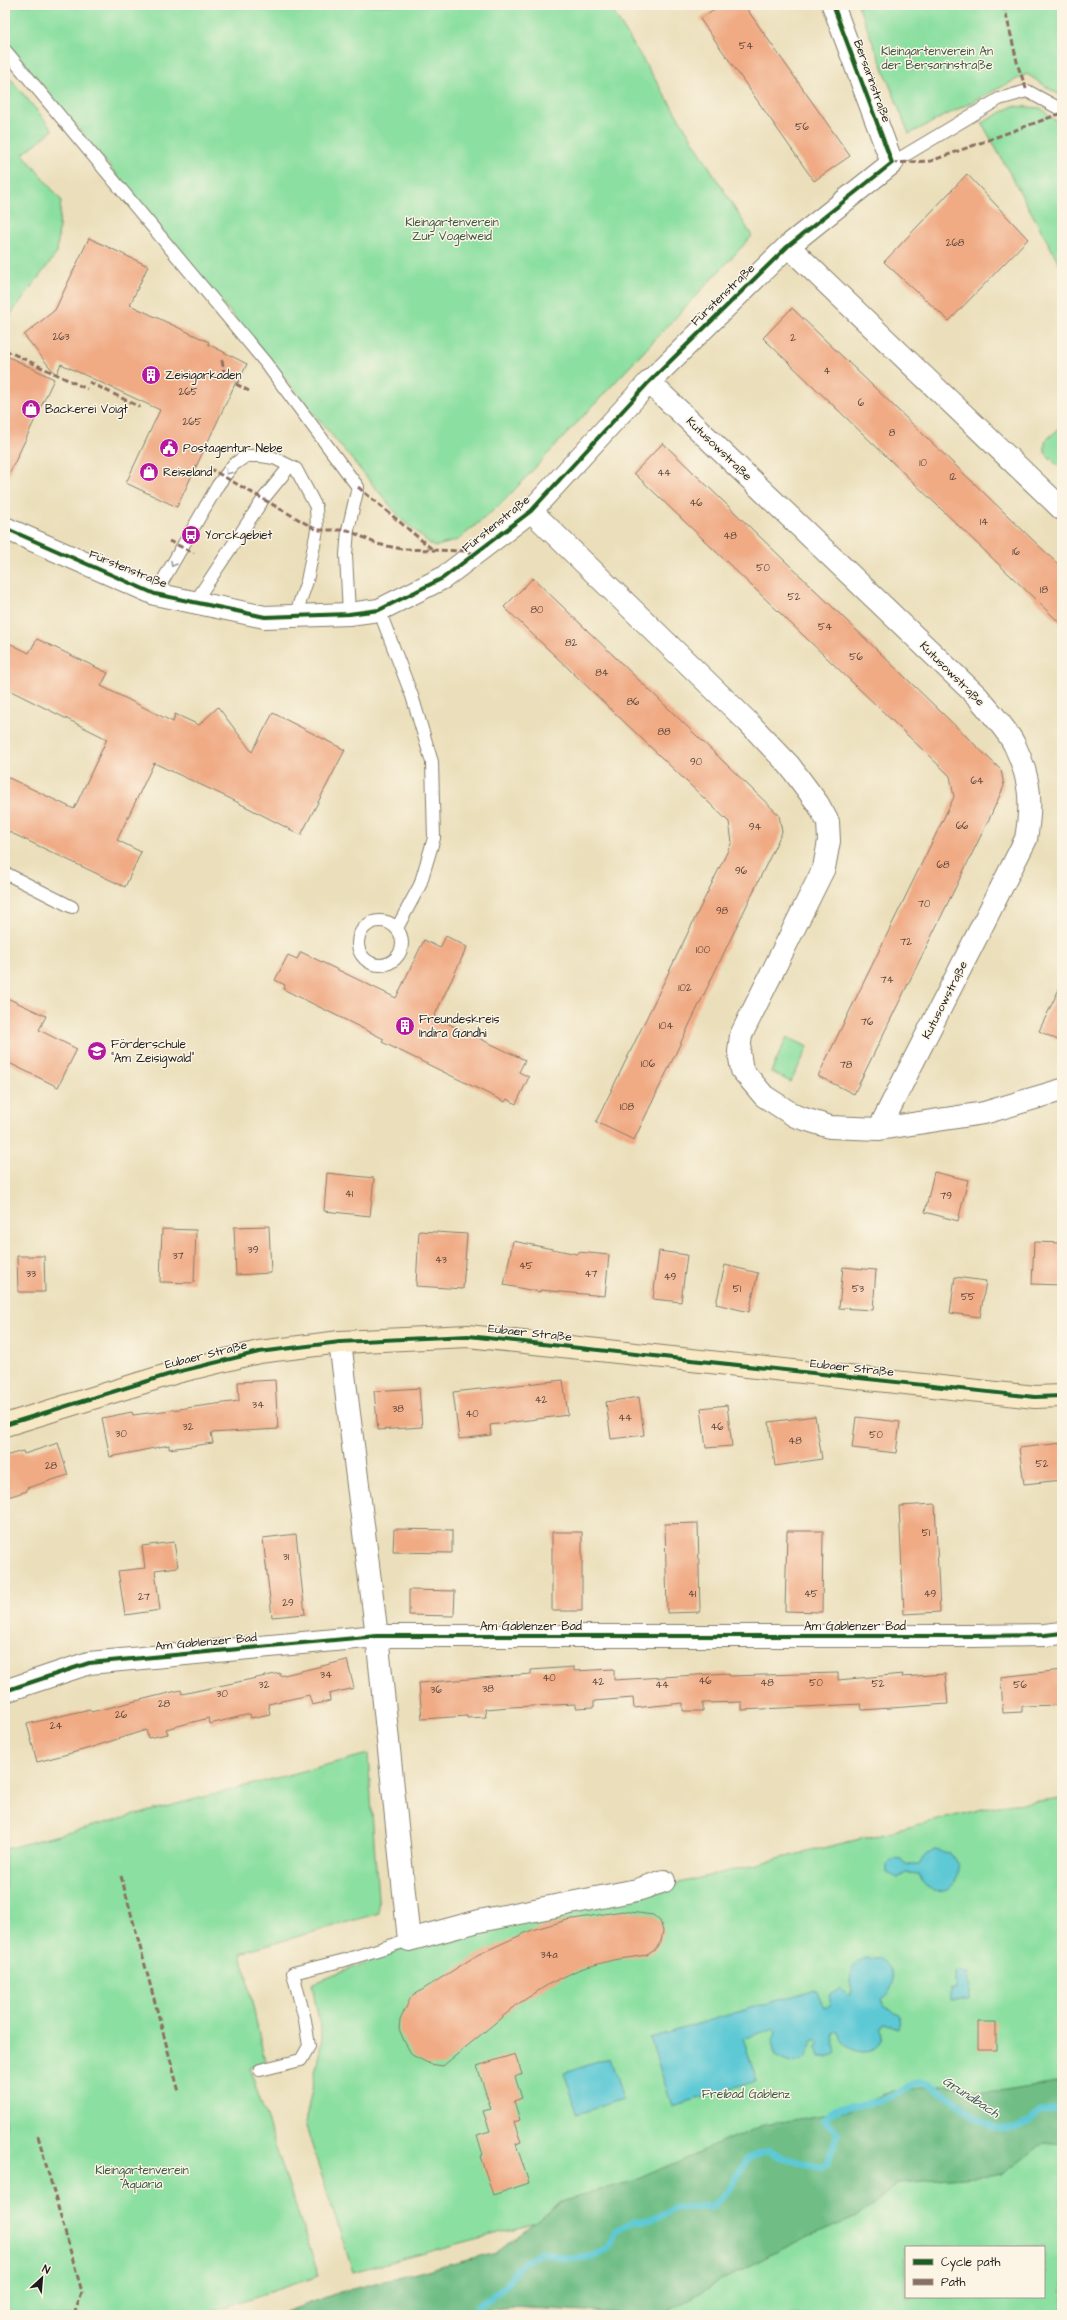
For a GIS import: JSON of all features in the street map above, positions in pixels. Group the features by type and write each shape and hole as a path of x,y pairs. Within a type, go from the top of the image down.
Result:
{"street":[{"name":"Bersarinstraße","path":"833,5 892,163"},
{"name":"Fürstenstraße","path":"5,528 156,594 265,617 349,614 379,610 443,578 531,511 649,382 788,246 892,163"},
{"path":"788,246 1062,509"},
{"name":"Kutusowstraße","path":"649,382 978,697 1015,745 1031,793 1030,816 1026,839 879,1129"},
{"path":"531,511 748,722 789,765 818,804 828,822 829,841 824,868 741,1035 739,1052 742,1070 764,1096 795,1116 830,1127 879,1129 984,1112 1062,1090"},
{"name":"Eubaer Straße","path":"7,1421 177,1372 259,1352 340,1342 468,1336 1035,1397 1062,1396"},
{"path":"340,1342 377,1636 409,1940 479,1921 637,1890 664,1881"},
{"name":"Am Gablenzer Bad","path":"5,1691 89,1663 377,1636 974,1636 1045,1635 1062,1633"}],"lane":[{"path":"5,50 265,362 358,487 348,530 346,555 349,614"},
{"path":"892,163 999,99 1027,91 1062,110"},
{"path":"156,594 218,485 233,465 246,456 274,458 296,469 316,507 317,530 307,581 295,616"},
{"path":"195,602 264,498 290,466"},
{"path":"379,610 412,696 432,762 434,838 420,885 397,928"},
{"path":"5,874 72,907"},
{"path":"260,2070 301,2060 309,2046 305,2020 293,1973 345,1960 409,1940"}],"green space":[{"name":"Kleingartenverein Zur Vogelweid","path":"5,5 609,5 752,236 502,503 458,540 434,547 402,520 5,40"},
{"name":"Kleingartenverein An der Bersarinstraße","path":"858,5 1062,5 1062,97 1027,74 909,134"},
{"path":"5,72 53,130 23,154 61,200 57,253 8,318 5,315"},
{"path":"1013,106 1041,108 1062,126 1062,268 982,123"},
{"path":"1062,426 1062,470 1045,453 1045,441"},
{"path":"787,1037 808,1047 791,1082 771,1072"},
{"name":"Kleingartenverein Aquaria","path":"368,1754 379,1913 241,1953 265,2061 249,2067 319,2276 200,2315 5,2315 5,1849"},
{"name":"Freibad Gablenz","path":"1062,1798 1062,2315 597,2315 562,2216 353,2272 305,2124 322,2038 312,1984 408,1946 667,1886 991,1807"},
{"path":"1062,2082 1062,2144 1045,2142 1002,2175 898,2183 861,2215 806,2237 735,2273 661,2315 511,2307 447,2315 277,2315 340,2292 496,2253 564,2200 633,2181 759,2126 850,2110 892,2091 948,2085 999,2092"}],"water":[{"path":"934,1850 950,1853 958,1865 958,1875 955,1882 950,1887 943,1890 929,1888 923,1883 919,1874 906,1873 898,1878 887,1873 887,1863 893,1858 901,1859 906,1865 919,1865 923,1858"},
{"path":"865,1958 879,1959 890,1969 893,1978 892,1987 881,2002 883,2006 901,2016 898,2028 885,2023 881,2028 882,2037 879,2044 873,2049 866,2052 850,2048 843,2042 838,2032 834,2032 832,2036 836,2053 827,2058 819,2057 816,2048 819,2042 817,2040 813,2040 805,2058 790,2063 776,2056 772,2042 776,2033 773,2028 743,2039 757,2081 672,2106 650,2038 816,1989 824,2007 831,2005 829,1995 841,1988 849,1996 852,1990 850,1980 851,1971 856,1964"},
{"path":"955,1971 969,1972 969,2000 950,2000 950,1990 955,1990"},
{"path":"610,2058 623,2099 578,2114 564,2073"}],"building":[{"path":"720,5 744,5 850,156 814,181 700,19"},
{"path":"967,174 1028,239 949,321 884,262"},
{"name":"Zeisigarkaden","path":"89,238 148,266 130,305 209,342 208,344 247,364 238,383 236,382 177,507 126,483 160,410 61,364 56,375 24,335 55,310"},
{"path":"792,308 1062,568 1062,625 763,338"},
{"path":"5,355 54,379 5,483"},
{"path":"663,443 1001,770 1004,786 991,815 854,1094 818,1076 954,797 950,776 634,473"},
{"path":"533,578 779,815 782,832 634,1140 596,1122 732,842 729,822 504,607"},
{"path":"37,639 108,673 101,686 173,722 175,714 199,725 218,707 252,752 273,713 345,750 301,835 229,798 154,763 117,840 141,852 125,887 5,830 5,776 74,809 107,739 5,688 5,641 29,653"},
{"name":"Freundeskreis Indira Gandhi","path":"446,936 467,947 434,1017 525,1060 519,1072 529,1077 516,1104 507,1099 505,1102 382,1042 384,1039 283,989 285,985 275,980 288,955 297,959 301,952 396,998 424,940 440,948"},
{"path":"1062,983 1062,1042 1039,1031"},
{"path":"5,997 46,1016 39,1030 77,1049 58,1087 5,1061"},
{"path":"934,1172 968,1180 958,1221 925,1212"},
{"path":"327,1173 374,1178 370,1216 324,1211"},
{"path":"269,1226 271,1273 236,1275 234,1227"},
{"path":"162,1229 196,1230 194,1283 160,1282"},
{"path":"419,1231 467,1234 463,1289 416,1286"},
{"path":"513,1241 577,1254 578,1252 609,1255 605,1296 540,1290 540,1292 504,1285"},
{"path":"1034,1242 1062,1243 1062,1285 1032,1284"},
{"path":"659,1251 687,1255 681,1302 653,1299"},
{"path":"17,1256 44,1256 45,1292 18,1292"},
{"path":"725,1265 758,1273 749,1312 716,1304"},
{"path":"843,1267 876,1270 873,1310 839,1308"},
{"path":"955,1277 986,1281 980,1317 950,1313"},
{"path":"275,1380 278,1429 211,1433 213,1443 169,1449 169,1445 110,1457 102,1418 132,1412 133,1415 239,1401 238,1382"},
{"path":"563,1380 568,1415 490,1425 491,1435 459,1439 453,1392"},
{"path":"419,1388 422,1427 378,1430 374,1391"},
{"path":"639,1397 644,1435 611,1439 606,1402"},
{"path":"727,1405 732,1446 706,1448 701,1408"},
{"path":"815,1416 822,1459 775,1466 769,1422"},
{"path":"856,1417 900,1422 896,1453 852,1448"},
{"path":"58,1443 68,1475 27,1488 27,1491 5,1498 5,1456 23,1451 24,1454"},
{"path":"1062,1443 1062,1480 1024,1484 1019,1448"},
{"path":"935,1504 940,1612 904,1614 899,1506"},
{"path":"698,1523 700,1612 667,1613 665,1524"},
{"path":"394,1529 452,1530 452,1553 393,1552"},
{"path":"787,1531 823,1531 822,1612 785,1611"},
{"path":"552,1532 582,1532 582,1611 552,1611"},
{"path":"296,1534 305,1614 272,1617 263,1538"},
{"path":"174,1542 178,1567 155,1570 160,1610 125,1615 118,1571 145,1568 142,1546"},
{"path":"409,1590 455,1591 454,1616 409,1615"},
{"path":"347,1660 354,1688 329,1694 330,1701 312,1705 309,1695 268,1704 270,1714 251,1718 250,1714 210,1724 209,1718 166,1729 168,1734 148,1738 146,1730 83,1750 37,1762 27,1724 90,1709 91,1712 181,1690 182,1694 280,1673 280,1676"},
{"path":"574,1667 574,1671 614,1669 614,1680 729,1673 729,1676 838,1673 838,1680 903,1674 902,1677 945,1674 948,1704 862,1710 861,1704 742,1710 742,1702 703,1703 703,1711 683,1711 683,1703 634,1708 633,1698 594,1701 594,1707 576,1708 576,1704 510,1707 485,1709 486,1717 467,1718 467,1716 422,1719 419,1683 531,1674 531,1670"},
{"path":"1062,1670 1062,1705 1022,1706 1022,1712 1003,1713 1001,1677"},
{"path":"623,1911 653,1915 660,1921 663,1931 661,1941 656,1949 647,1955 613,1960 580,1969 549,1984 518,2004 443,2066 430,2064 412,2055 399,2029 400,2020 411,1997 479,1954 532,1930 567,1920"},
{"path":"978,2022 996,2022 996,2050 978,2050"},
{"path":"515,2054 522,2074 515,2077 522,2098 514,2101 520,2120 514,2122 521,2142 516,2144 529,2183 493,2195 480,2156 483,2155 477,2135 490,2131 483,2111 491,2109 477,2066"}],"waterway":[{"name":"Grundbach","path":"473,2315 480,2306 506,2285 516,2270 527,2260 541,2253 566,2259 590,2257 608,2248 615,2232 633,2221 650,2220 677,2208 712,2206 730,2189 748,2158 769,2151 787,2159 821,2168 828,2163 838,2133 824,2120 839,2109 883,2100 894,2096 912,2084 922,2083 928,2084 942,2091 969,2112 995,2128 1009,2130 1024,2125 1039,2112 1055,2110 1062,2113"},
{"name":"Grundbach","path":"421,2315 435,2312 446,2315"}],"marked path":[{"path":"1004,5 1018,66 1027,91"},
{"path":"892,163 931,161 1062,113"},
{"path":"5,350 87,389"},
{"path":"222,360 225,378"},
{"path":"89,382 140,407"},
{"path":"236,384 249,391"},
{"path":"209,468 317,530 348,530 377,544 402,549 464,551 475,554"},
{"path":"358,487 432,549"},
{"path":"169,541 194,553"},
{"path":"121,1876 179,2092"},
{"path":"38,2136 82,2292 74,2315"}],"cycle path":[{"path":"5,528 155,594 265,617 349,614 379,610 443,578 531,511 649,382 788,246 892,163 833,5"},
{"path":"5,1425 177,1372 259,1352 340,1342 468,1336 1035,1397 1062,1396"},
{"path":"5,1691 89,1663 377,1636 974,1636 1045,1635 1062,1633"}],"place":[{"name":"Zeisigarkaden","path":"151,375"},
{"name":"Backerei Voigt","path":"31,409"},
{"name":"Postagentur Nebe","path":"169,448"},
{"name":"Reiseland","path":"149,472"},
{"name":"Yorckgebiet","path":"191,535"},
{"name":"Freundeskreis Indira Gandhi","path":"405,1026"},
{"name":"Förderschule \"Am Zeisigwald\"","path":"97,1051"}]}
